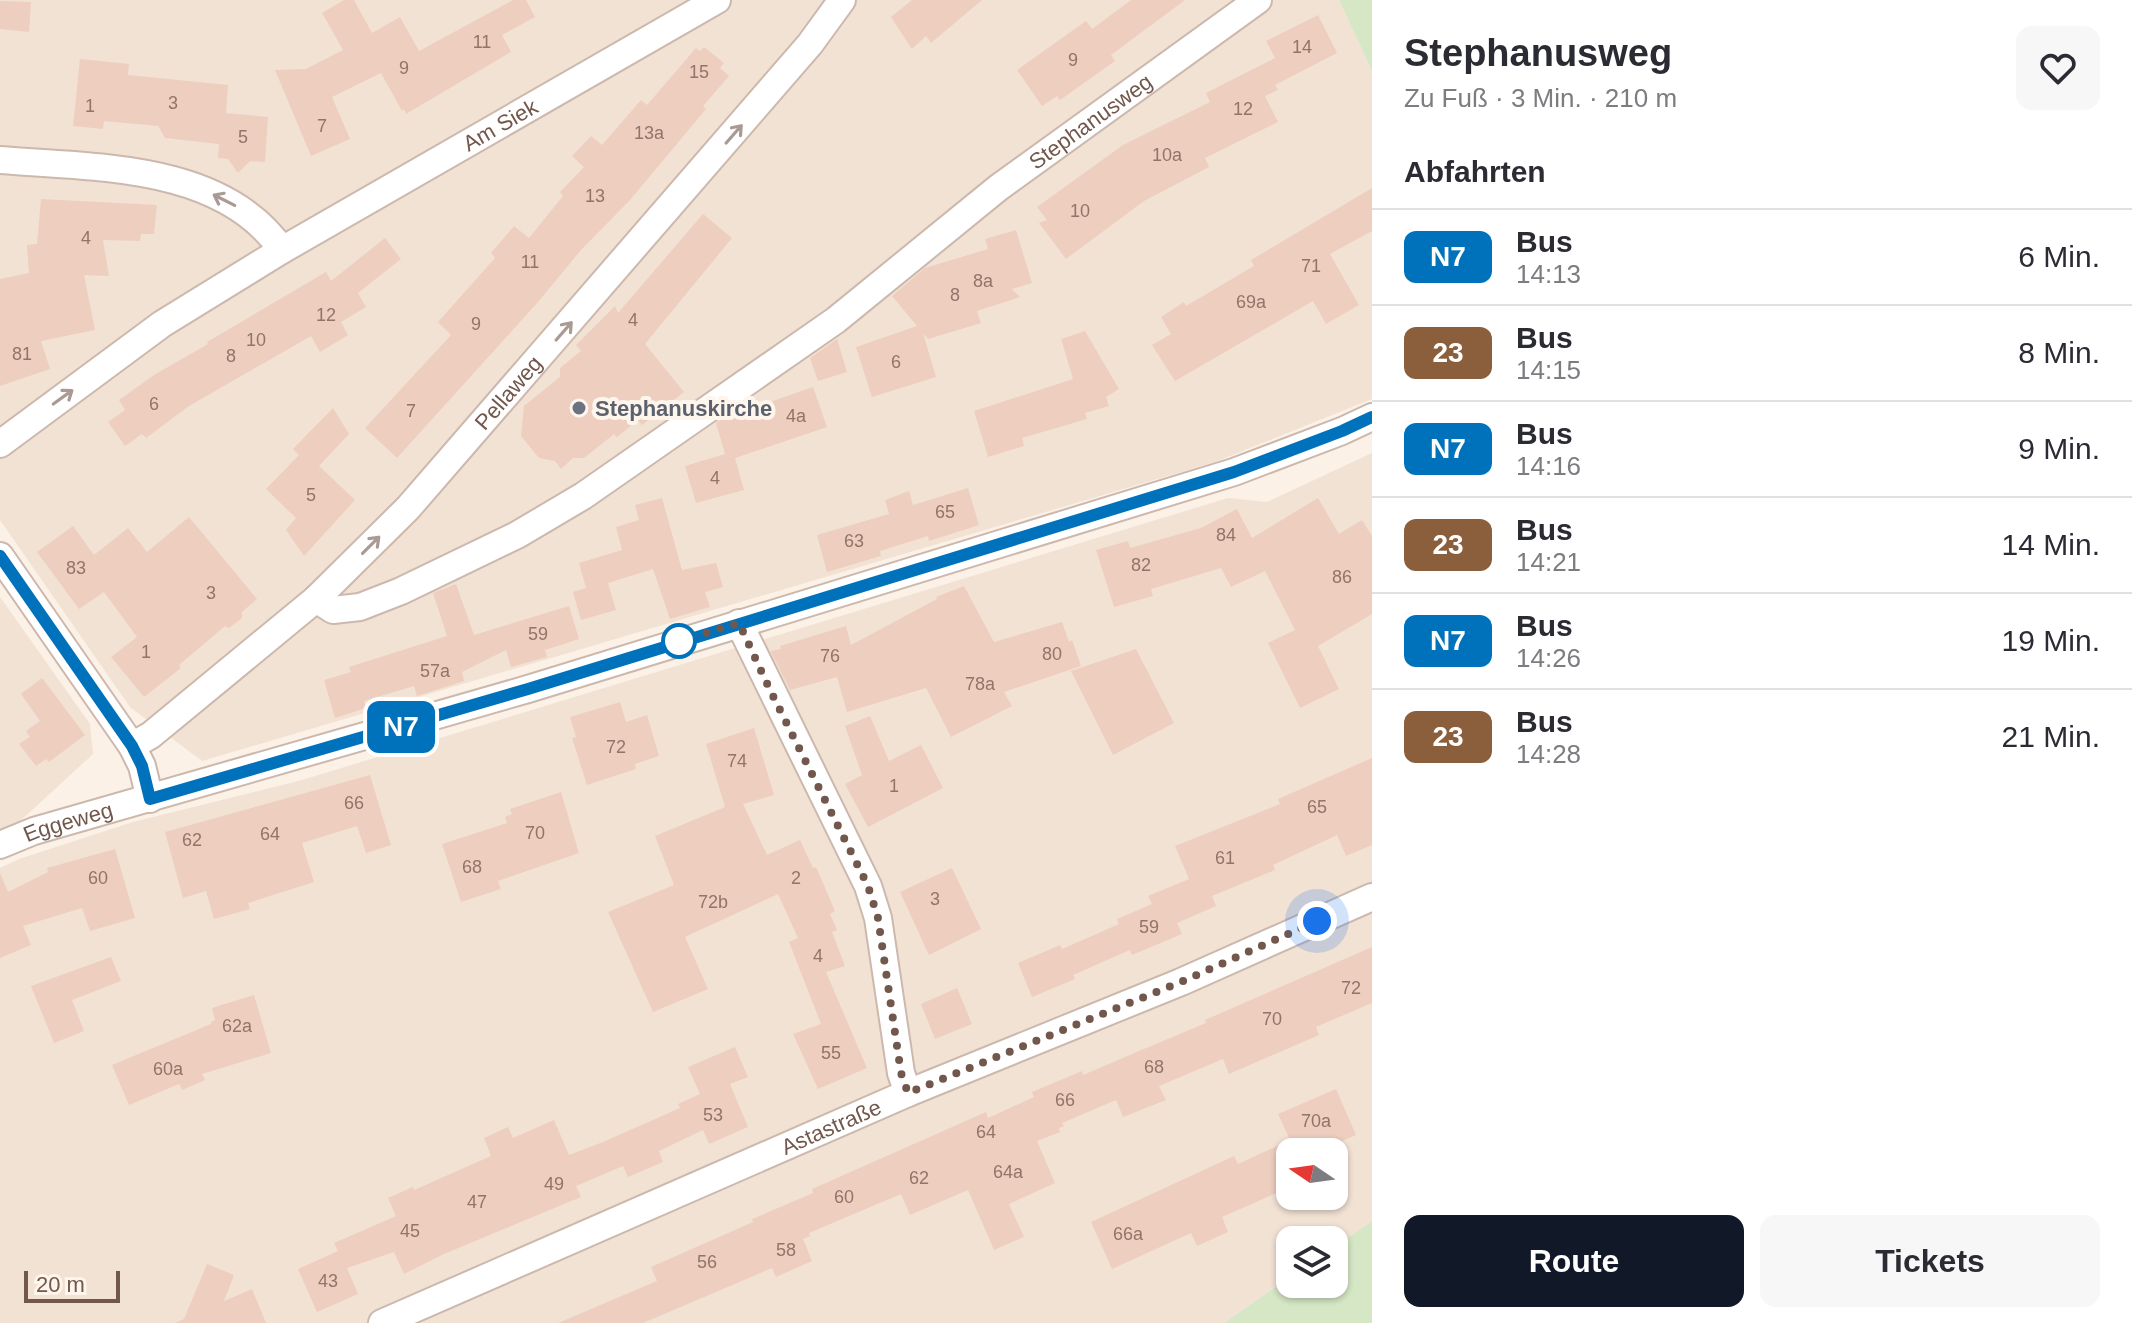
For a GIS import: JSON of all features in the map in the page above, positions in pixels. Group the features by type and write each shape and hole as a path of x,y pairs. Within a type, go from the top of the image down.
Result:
{"street":[{"name":"Am Siek","path":"0,444 162,324 282,250 717,0"},
{"name":"Pellaweg","path":"132,746 151,735 316,599 408,508 810,44 841,0"},
{"name":"Stephanusweg","path":"316,599 333,610 360,607 401,591 517,535 583,496 836,320 998,188 1258,0"},
{"path":"0,160 152,174 202,189 235,205 268,230 282,250"},
{"name":"Eggeweg","path":"0,845 34,831 528,689 1234,472 1372,417"},
{"path":"0,556 132,746 142,766 150,799"},
{"path":"739,623 868,886 878,918 901,1073 908,1093"},
{"name":"Astastraße","path":"382,1323 908,1093 1181,982 1372,897"}],"shaded area":[{"path":"0,0 1339,0 1372,71 1372,399 1215,462 202,761 130,707 0,520"},
{"path":"1372,453 1372,1221 1348,1237 1348,1226 1276,1226 1276,1287 1224,1323 0,1323 0,868 133,822 302,780 1228,498 1267,502"},
{"path":"0,597 90,724 93,754 19,822 0,831"}],"green space":[{"path":"1339,0 1372,0 1372,71"},
{"path":"1372,1221 1372,1323 1224,1323 1276,1287 1276,1298 1348,1298 1348,1237"}],"building":[{"path":"344,0 354,0 372,33 400,17 419,51 513,0 526,0 535,17 502,35 511,52 406,114 381,73 332,97 350,139 311,156 275,70 306,69 343,50 322,13"},
{"path":"912,0 982,0 931,43 926,36 912,49 891,17"},
{"path":"1131,0 1185,0 1111,55 1115,61 1060,100 1057,96 1042,106 1017,70 1086,21 1092,29"},
{"path":"0,1 31,2 29,32 0,29"},
{"path":"1318,15 1337,53 1275,85 1278,90 1265,96 1278,122 1205,158 1209,167 1144,201 1066,259 1039,223 1047,220 1037,207 1123,145 1210,102 1206,93 1275,58 1266,41"},
{"path":"704,47 724,63 720,68 729,76 703,106 706,109 630,200 581,250 397,458 365,428 451,335 438,322 495,258 491,253 514,226 529,238 563,196 560,192 584,167 572,156 591,136 602,145 641,100 647,105 696,48 700,51"},
{"path":"80,59 129,64 128,75 228,85 226,113 268,117 265,162 250,161 238,173 228,159 218,158 219,144 165,138 158,126 104,121 103,129 73,126"},
{"path":"1372,188 1372,231 1330,254 1359,305 1326,324 1313,301 1175,381 1152,345 1171,334 1161,317 1254,266 1251,260"},
{"path":"41,199 157,205 154,234 141,234 140,241 103,240 109,276 84,275 95,330 41,341 50,369 0,386 0,279 29,273 27,245 37,244"},
{"path":"703,214 732,238 645,344 684,392 642,425 638,420 584,458 573,458 561,469 555,461 539,458 521,436 524,406 560,377 560,368 581,351 576,345 615,306 618,313"},
{"path":"1016,230 1032,283 1012,289 1020,297 977,311 981,323 928,339 923,333 936,377 872,397 856,347 917,326 892,296 925,268 988,249 985,239"},
{"path":"385,238 401,259 358,293 366,307 341,322 348,335 320,352 311,336 189,406 146,438 142,434 125,446 108,422 125,410 119,400 207,342 326,272 331,281"},
{"path":"1085,331 1119,389 1106,397 1109,406 1085,413 1087,419 1022,438 1024,446 988,457 974,411 1073,379 1061,339"},
{"path":"837,339 847,372 818,381 810,358"},
{"path":"813,387 827,427 735,458 744,490 696,503 685,466 725,454 716,423"},
{"path":"333,408 349,434 319,466 355,500 304,556 286,530 296,518 266,489 299,455 293,449"},
{"path":"968,488 979,525 929,541 928,536 880,551 881,556 827,572 817,535 889,514 885,500 909,491 913,505"},
{"path":"662,498 682,570 716,563 723,587 705,592 710,607 670,619 653,569 608,583 616,610 581,620 573,592 586,588 579,563 622,550 616,527 639,520 635,505"},
{"path":"1318,498 1339,534 1362,520 1372,536 1372,614 1318,646 1339,689 1300,708 1268,643 1295,630 1265,571 1231,587 1221,568 1151,589 1153,596 1114,607 1096,550 1128,541 1130,548 1201,528 1237,509 1252,538"},
{"path":"189,517 257,599 242,612 242,618 229,628 225,626 179,665 181,668 144,697 111,657 137,637 104,592 79,609 37,552 73,526 94,555 128,528 147,552"},
{"path":"456,584 474,635 569,606 579,639 545,650 547,657 511,667 506,650 462,672 464,681 417,696 414,686 364,701 366,708 335,718 324,680 351,672 349,667 447,636 433,593"},
{"path":"964,586 994,642 1062,622 1081,666 1004,692 1012,706 951,737 926,688 847,712 837,677 790,690 772,654 771,651 781,649 780,646 846,626 851,645 936,597"},
{"path":"1136,649 1174,723 1113,755 1071,671"},
{"path":"42,678 85,735 49,762 46,759 36,766 19,744 30,737 26,731 40,721 21,694"},
{"path":"620,702 626,722 647,715 659,756 635,764 636,769 587,785 572,738 576,737 570,717"},
{"path":"870,716 889,761 921,745 943,788 868,827 845,784 862,775 845,726"},
{"path":"754,728 774,795 743,804 767,855 800,840 813,868 816,867 835,911 830,914 837,930 832,932 845,966 826,972 867,1068 818,1089 793,1034 821,1024 789,942 798,938 778,894 685,937 708,989 653,1012 608,912 674,885 655,836 725,807 706,744"},
{"path":"1372,758 1372,845 1346,856 1337,835 1273,865 1275,870 1212,896 1216,906 1177,923 1182,934 1132,955 1130,950 1032,997 1018,963 1060,945 1062,949 1119,924 1117,919 1152,904 1148,896 1189,879 1175,846 1280,804 1278,799"},
{"path":"370,775 391,845 366,853 357,826 302,843 314,882 248,903 250,909 214,919 206,891 183,898 165,832"},
{"path":"561,792 579,853 498,881 501,889 461,902 442,844 507,823 505,817 512,814 510,809"},
{"path":"115,849 135,918 90,931 82,908 23,926 31,945 0,958 0,873 8,892 48,872 47,868"},
{"path":"952,868 981,929 929,955 900,892"},
{"path":"1372,947 1372,1003 1316,1027 1319,1035 1229,1074 1223,1059 1159,1086 1166,1100 1123,1117 1116,1100 1062,1123 1064,1126 1059,1128 1060,1132 1037,1141 1055,1183 1009,1204 1024,1237 994,1250 968,1190 910,1215 901,1194 809,1233 810,1236 803,1239 812,1261 776,1277 772,1268 643,1323 558,1323 657,1281 651,1267 813,1193 812,1189 986,1112 988,1118 1034,1097 1032,1092 1082,1071 1083,1075 1206,1023 1205,1020"},
{"path":"111,957 121,981 72,1000 84,1031 54,1043 31,986"},
{"path":"957,988 972,1024 935,1039 921,1004"},
{"path":"254,995 271,1053 202,1074 205,1080 182,1090 179,1084 129,1105 112,1065 211,1024 215,1020 212,1008"},
{"path":"735,1047 748,1077 730,1084 748,1127 709,1144 703,1130 659,1151 663,1162 628,1177 623,1166 576,1186 581,1197 404,1274 394,1252 347,1268 358,1294 317,1312 298,1269 338,1251 334,1243 396,1216 388,1198 413,1187 414,1190 491,1156 484,1138 508,1127 513,1138 554,1120 569,1155 603,1142 680,1108 678,1104 700,1094 688,1067"},
{"path":"1336,1089 1356,1135 1348,1139 1289,1138 1278,1114"},
{"path":"1276,1146 1276,1193 1222,1217 1228,1232 1197,1246 1191,1233 1112,1269 1091,1222 1234,1156 1238,1164"},
{"path":"207,1264 234,1275 224,1301 252,1289 266,1323 175,1323 184,1319"}],"bus line":[{"name":"N7","path":"0,556 132,746 142,766 150,799 528,689 1234,472 1372,417"}],"place":[{"name":"Stephanuskirche","path":"579,408"}],"route":[{"path":"679,641 739,623 868,886 878,918 901,1073 908,1093 1181,982 1317,921"}]}
